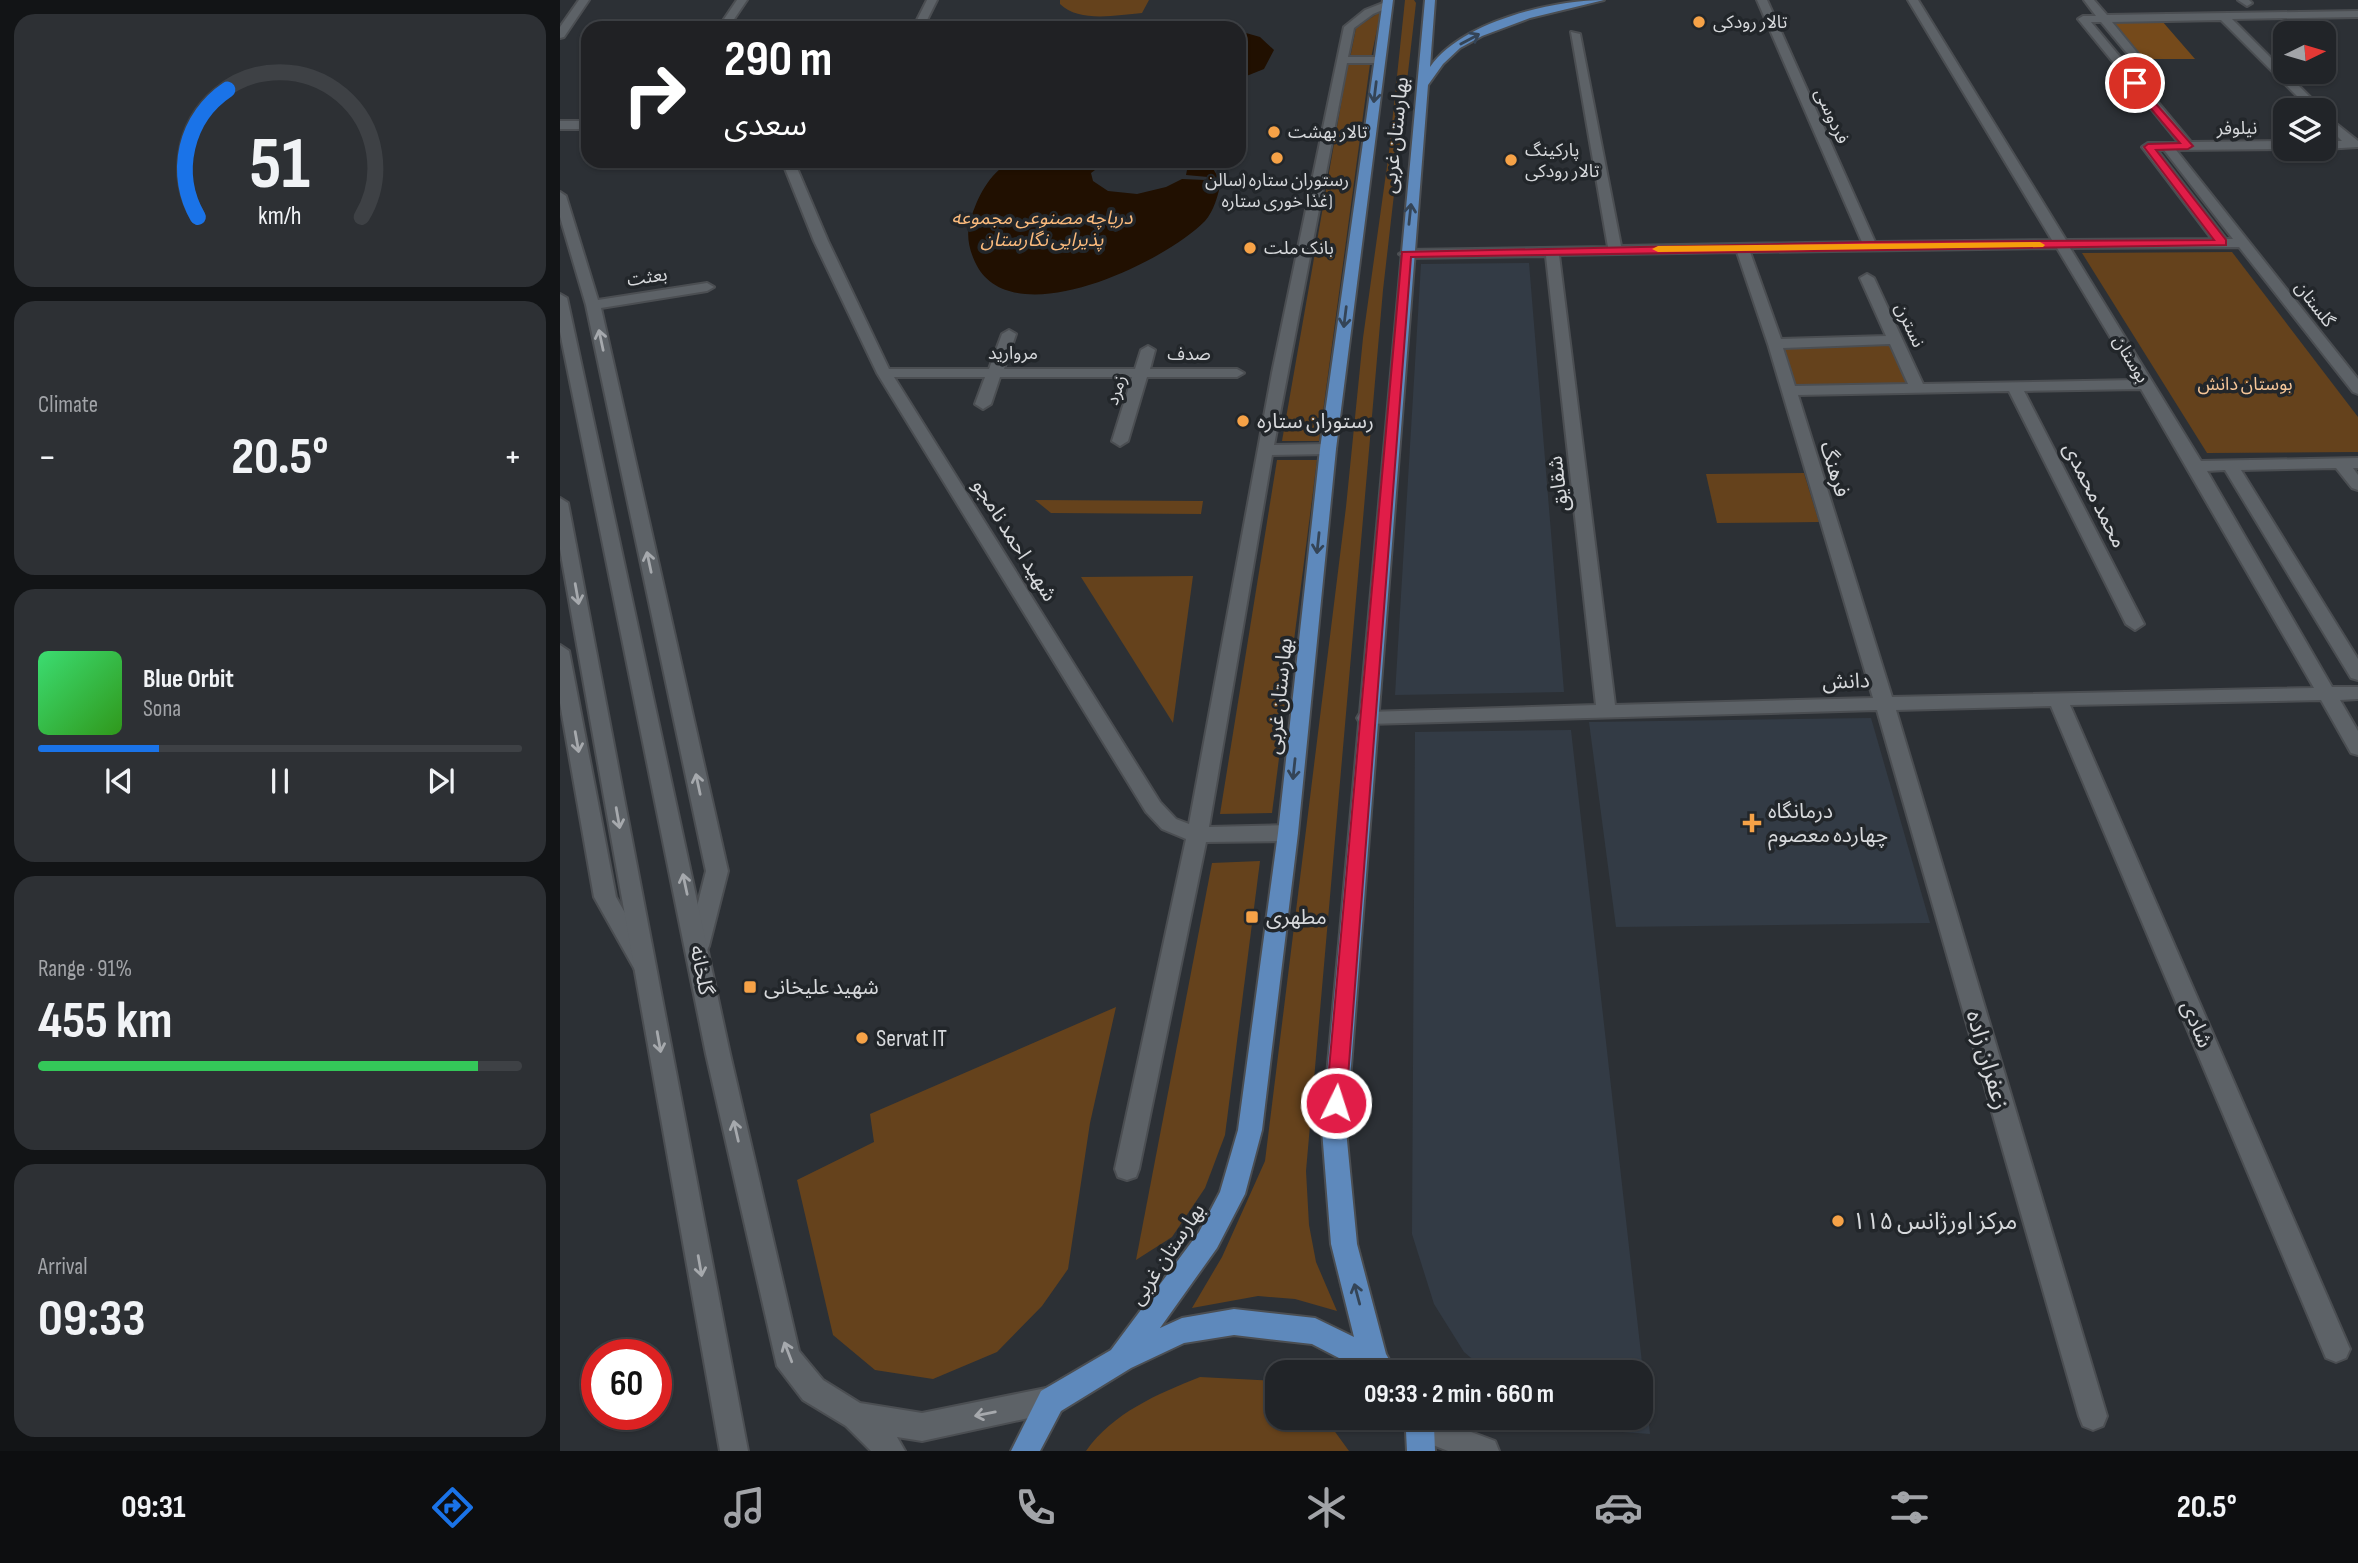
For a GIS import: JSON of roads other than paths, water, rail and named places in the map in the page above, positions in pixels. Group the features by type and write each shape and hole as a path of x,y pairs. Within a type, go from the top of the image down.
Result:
{"main road":[{"name":"بهارستان غربی","path":"1376,1360 1344,1244 1334,1130 1406,254 1430,0"},
{"path":"1423,86 1434,64 1471,37 1526,17 1599,0"},
{"name":"بهارستان غربی","path":"1121,1359 1208,1240 1232,1194 1250,1130 1288,832 1328,449 1388,2"},
{"path":"1024,1451 1051,1401 1121,1359 1182,1331 1234,1322 1315,1331 1367,1360"}],"street":[{"path":"560,35 584,0"},
{"path":"728,21 742,0"},
{"path":"922,21 932,0"},
{"name":"فردوسی","path":"1762,0 1870,246"},
{"name":"بوستان","path":"1913,0 2196,466 2358,748"},
{"path":"2089,0 2140,61 2117,61"},
{"path":"2335,0 2356,17"},
{"name":"بهارستان غربی","path":"1127,1170 1198,835 1266,450 1349,27 1388,2"},
{"path":"2224,17 2306,98"},
{"path":"2188,146 2083,19 2356,17"},
{"path":"1576,34 1615,250"},
{"path":"1342,60 1379,60"},
{"path":"560,125 581,125"},
{"path":"2336,127 2355,144"},
{"path":"2336,145 2355,144"},
{"name":"نیلوفر","path":"2188,146 2273,145"},
{"name":"گلستان","path":"2167,146 2358,389"},
{"path":"2188,146 2148,147 2222,243"},
{"name":"شهید احمد نامجو","path":"791,168 821,241 884,373 1153,807 1169,824 1198,835 1288,832"},
{"path":"560,197 593,305 717,871 698,946"},
{"path":"1406,254 2242,243"},
{"name":"فرهنگ","path":"1742,248 1775,344 1884,703"},
{"name":"شقایق","path":"1552,251 1606,711"},
{"name":"نسترن","path":"1867,278 1918,389"},
{"name":"بعثت","path":"593,305 707,287"},
{"name":"گلخانه","path":"560,298 698,946 718,1054 787,1357 813,1390 856,1416 922,1427 1051,1401"},
{"path":"983,404 1009,334"},
{"path":"1775,344 1895,340"},
{"name":"زمرد","path":"1120,441 1148,350"},
{"name":"مروارید","path":"884,373 1142,373"},
{"name":"صدف","path":"1142,373 1237,373"},
{"path":"1789,391 2146,384"},
{"name":"محمد محمدی","path":"2014,387 2135,624"},
{"path":"1266,450 1328,449"},
{"path":"2196,466 2349,463 2358,485"},
{"path":"2230,465 2358,674"},
{"path":"560,503 734,1451"},
{"path":"560,651 605,897 645,967"},
{"path":"2326,694 2358,694"},
{"name":"دانش","path":"1367,718 2326,694"},
{"name":"شادی","path":"2058,699 2336,1349"},
{"name":"زعفران زاده","path":"1884,703 2092,1416"},
{"path":"856,1416 891,1451"},
{"path":"1418,1432 1485,1451"}],"water":[{"path":"1246,33 1260,37 1274,50 1264,69 1246,76"},
{"name":"دریاچه مصنوعی مجموعه پذیرایی نگارستان","path":"1002,168 1098,168 1091,173 1093,181 1108,191 1137,194 1166,187 1182,179 1206,180 1208,177 1186,175 1186,168 1213,168 1221,182 1213,208 1205,221 1185,238 1157,255 1124,272 1088,285 1053,293 1020,293 993,284 975,262 968,237 970,221 980,195"}],"place":[{"name":"تالار رودکی","path":"1699,22"},
{"name":"تالار بهشت","path":"1274,132"},
{"name":"رستوران ستاره (سالن غذا خوری ستاره)","path":"1277,158"},
{"name":"پارکینگ تالار رودکی","path":"1511,160"},
{"name":"بانک ملت","path":"1250,248"},
{"name":"رستوران ستاره","path":"1243,421"},
{"name":"درمانگاه چهارده معصوم","path":"1752,823"},
{"name":"مطهری","path":"1252,917"},
{"name":"شهید علیخانی","path":"750,987"},
{"name":"Servat IT","path":"862,1038"},
{"name":"مرکز اورژانس ۱۱۵","path":"1838,1221"}],"park label":[{"name":"بوستان دانش","path":"2245,384"}]}
